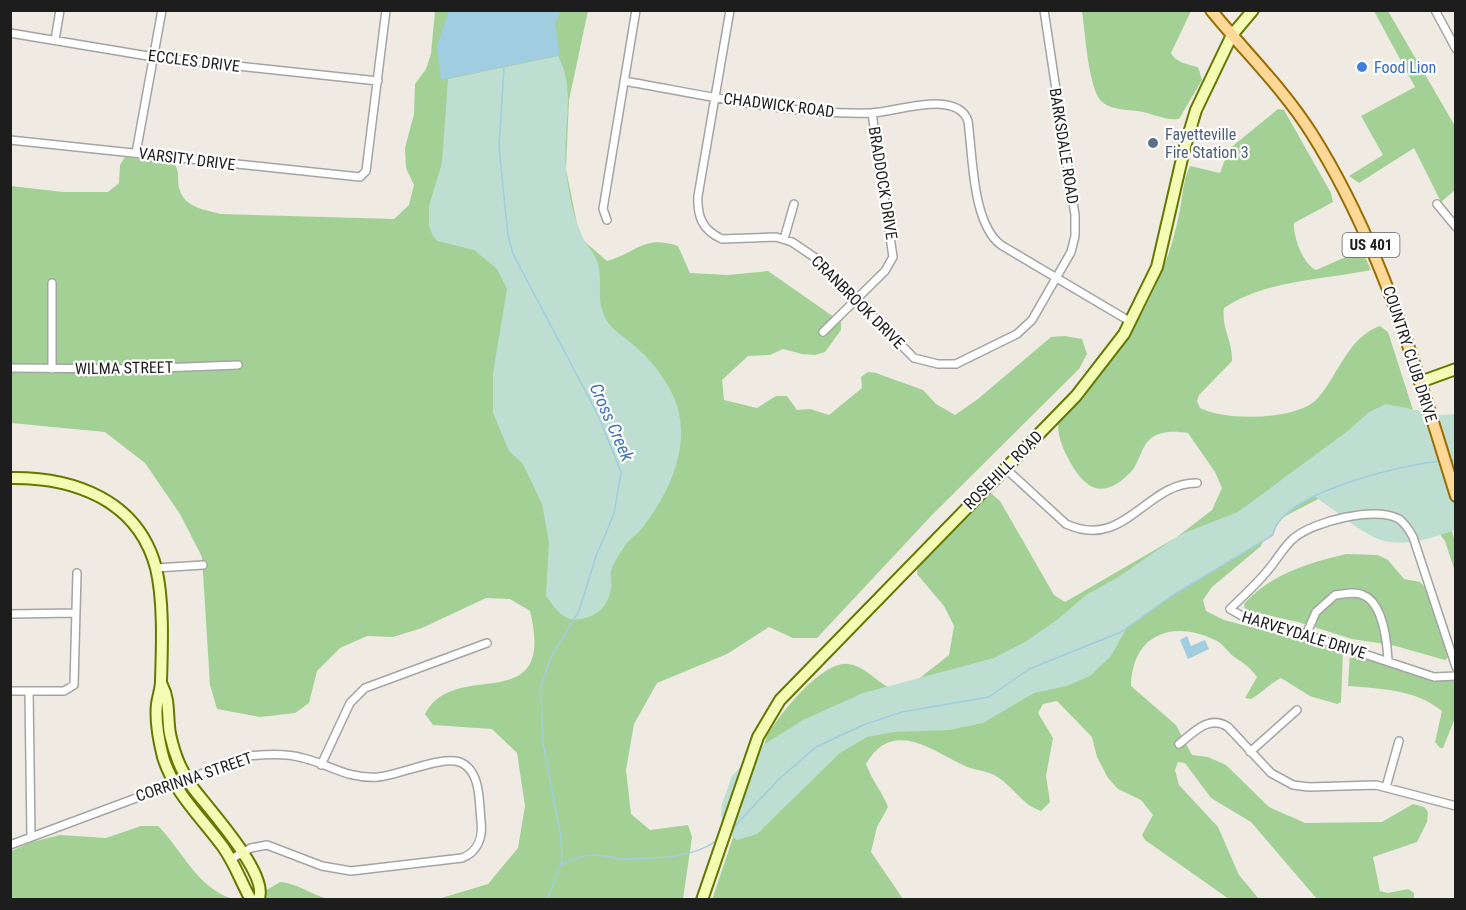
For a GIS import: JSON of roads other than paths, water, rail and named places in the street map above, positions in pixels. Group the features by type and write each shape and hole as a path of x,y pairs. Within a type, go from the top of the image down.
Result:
{"main road":[{"name":"COUNTRY CLUB DRIVE","path":"1211,10 1288,99 1340,182 1385,280 1420,382 1455,496"},
{"name":"ROSEHILL ROAD","path":"702,900 758,738 780,700 1092,377 1131,322 1157,267 1184,150 1196,110 1232,35 1253,10"},
{"path":"1420,382 1455,369"},
{"path":"10,478 39,477 63,481 98,495 119,510 136,528 149,549 156,568 162,685 157,704 159,735 164,760 183,797 231,859 251,900"},
{"path":"162,685 167,694 168,718 174,751 187,778 243,852 259,886 258,900"}],"street":[{"path":"55,40 60,10"},
{"path":"136,153 162,10"},
{"path":"378,81 386,10"},
{"path":"607,220 603,209 636,10"},
{"name":"CRANBROOK DRIVE","path":"730,10 698,196 699,217 708,230 722,239 768,237 784,239 814,256 914,357 930,363 956,363 1024,329 1057,278"},
{"name":"BARKSDALE ROAD","path":"1044,10 1076,224 1071,252 1057,278"},
{"path":"1435,10 1455,49"},
{"name":"ECCLES DRIVE","path":"10,33 154,57 378,81"},
{"name":"VARSITY DRIVE","path":"10,140 348,177 363,174 366,171 378,81"},
{"name":"CHADWICK ROAD","path":"624,81 789,109 872,113 947,103 962,110 968,121 985,227 1001,245 1131,322"},
{"name":"BRADDOCK DRIVE","path":"823,332 888,268 894,253 872,113"},
{"path":"784,239 794,204"},
{"path":"1437,204 1455,227"},
{"path":"52,283 52,369"},
{"name":"WILMA STREET","path":"10,368 238,365"},
{"path":"1005,468 1066,524 1096,531 1120,523 1168,491 1185,484 1197,483"},
{"name":"HARVEYDALE DRIVE","path":"1455,666 1413,537 1407,526 1391,516 1379,514 1355,516 1331,520 1308,529 1293,538 1266,573 1230,609 1247,619 1388,660 1434,677 1455,676"},
{"path":"156,568 203,565"},
{"path":"10,691 64,691 74,685 77,573"},
{"path":"1306,635 1316,612 1335,594 1363,594 1372,600 1378,613 1388,660"},
{"path":"10,614 76,613"},
{"path":"321,765 350,703 364,688 487,643"},
{"path":"29,691 31,837"},
{"path":"1250,752 1297,710"},
{"path":"1179,744 1203,725 1215,722 1228,727 1271,773 1293,785 1313,787 1364,783 1455,806"},
{"path":"1386,787 1399,741"},
{"name":"CORRINNA STREET","path":"10,845 237,759 261,754 297,756 343,774 370,777 402,774 445,760 461,763 471,771 476,782 482,829 478,845 462,858 351,871 322,866 276,846 259,846 231,859"}],"water":[{"path":"449,11 561,11 555,24 560,55 441,80 437,45"},
{"path":"1187,636 1191,646 1205,640 1209,649 1188,659 1180,640"}],"waterway":[{"name":"Cross Creek","path":"504,68 499,147 508,236 513,254 598,415 621,472 614,514 596,556 579,611 551,657 541,686 543,743 561,837 562,861 547,900"},
{"path":"1450,461 1456,460"},
{"path":"732,829 778,780 816,747 863,725 902,712 989,697 1029,669 1121,632 1170,597 1273,535 1281,520 1297,506 1320,493 1375,474 1442,461"},
{"path":"561,865 588,855 620,859 670,857 694,852 716,841"}],"place":[{"name":"Food Lion","path":"1362,67"},
{"name":"Fayetteville Fire Station 3","path":"1153,143"}]}
